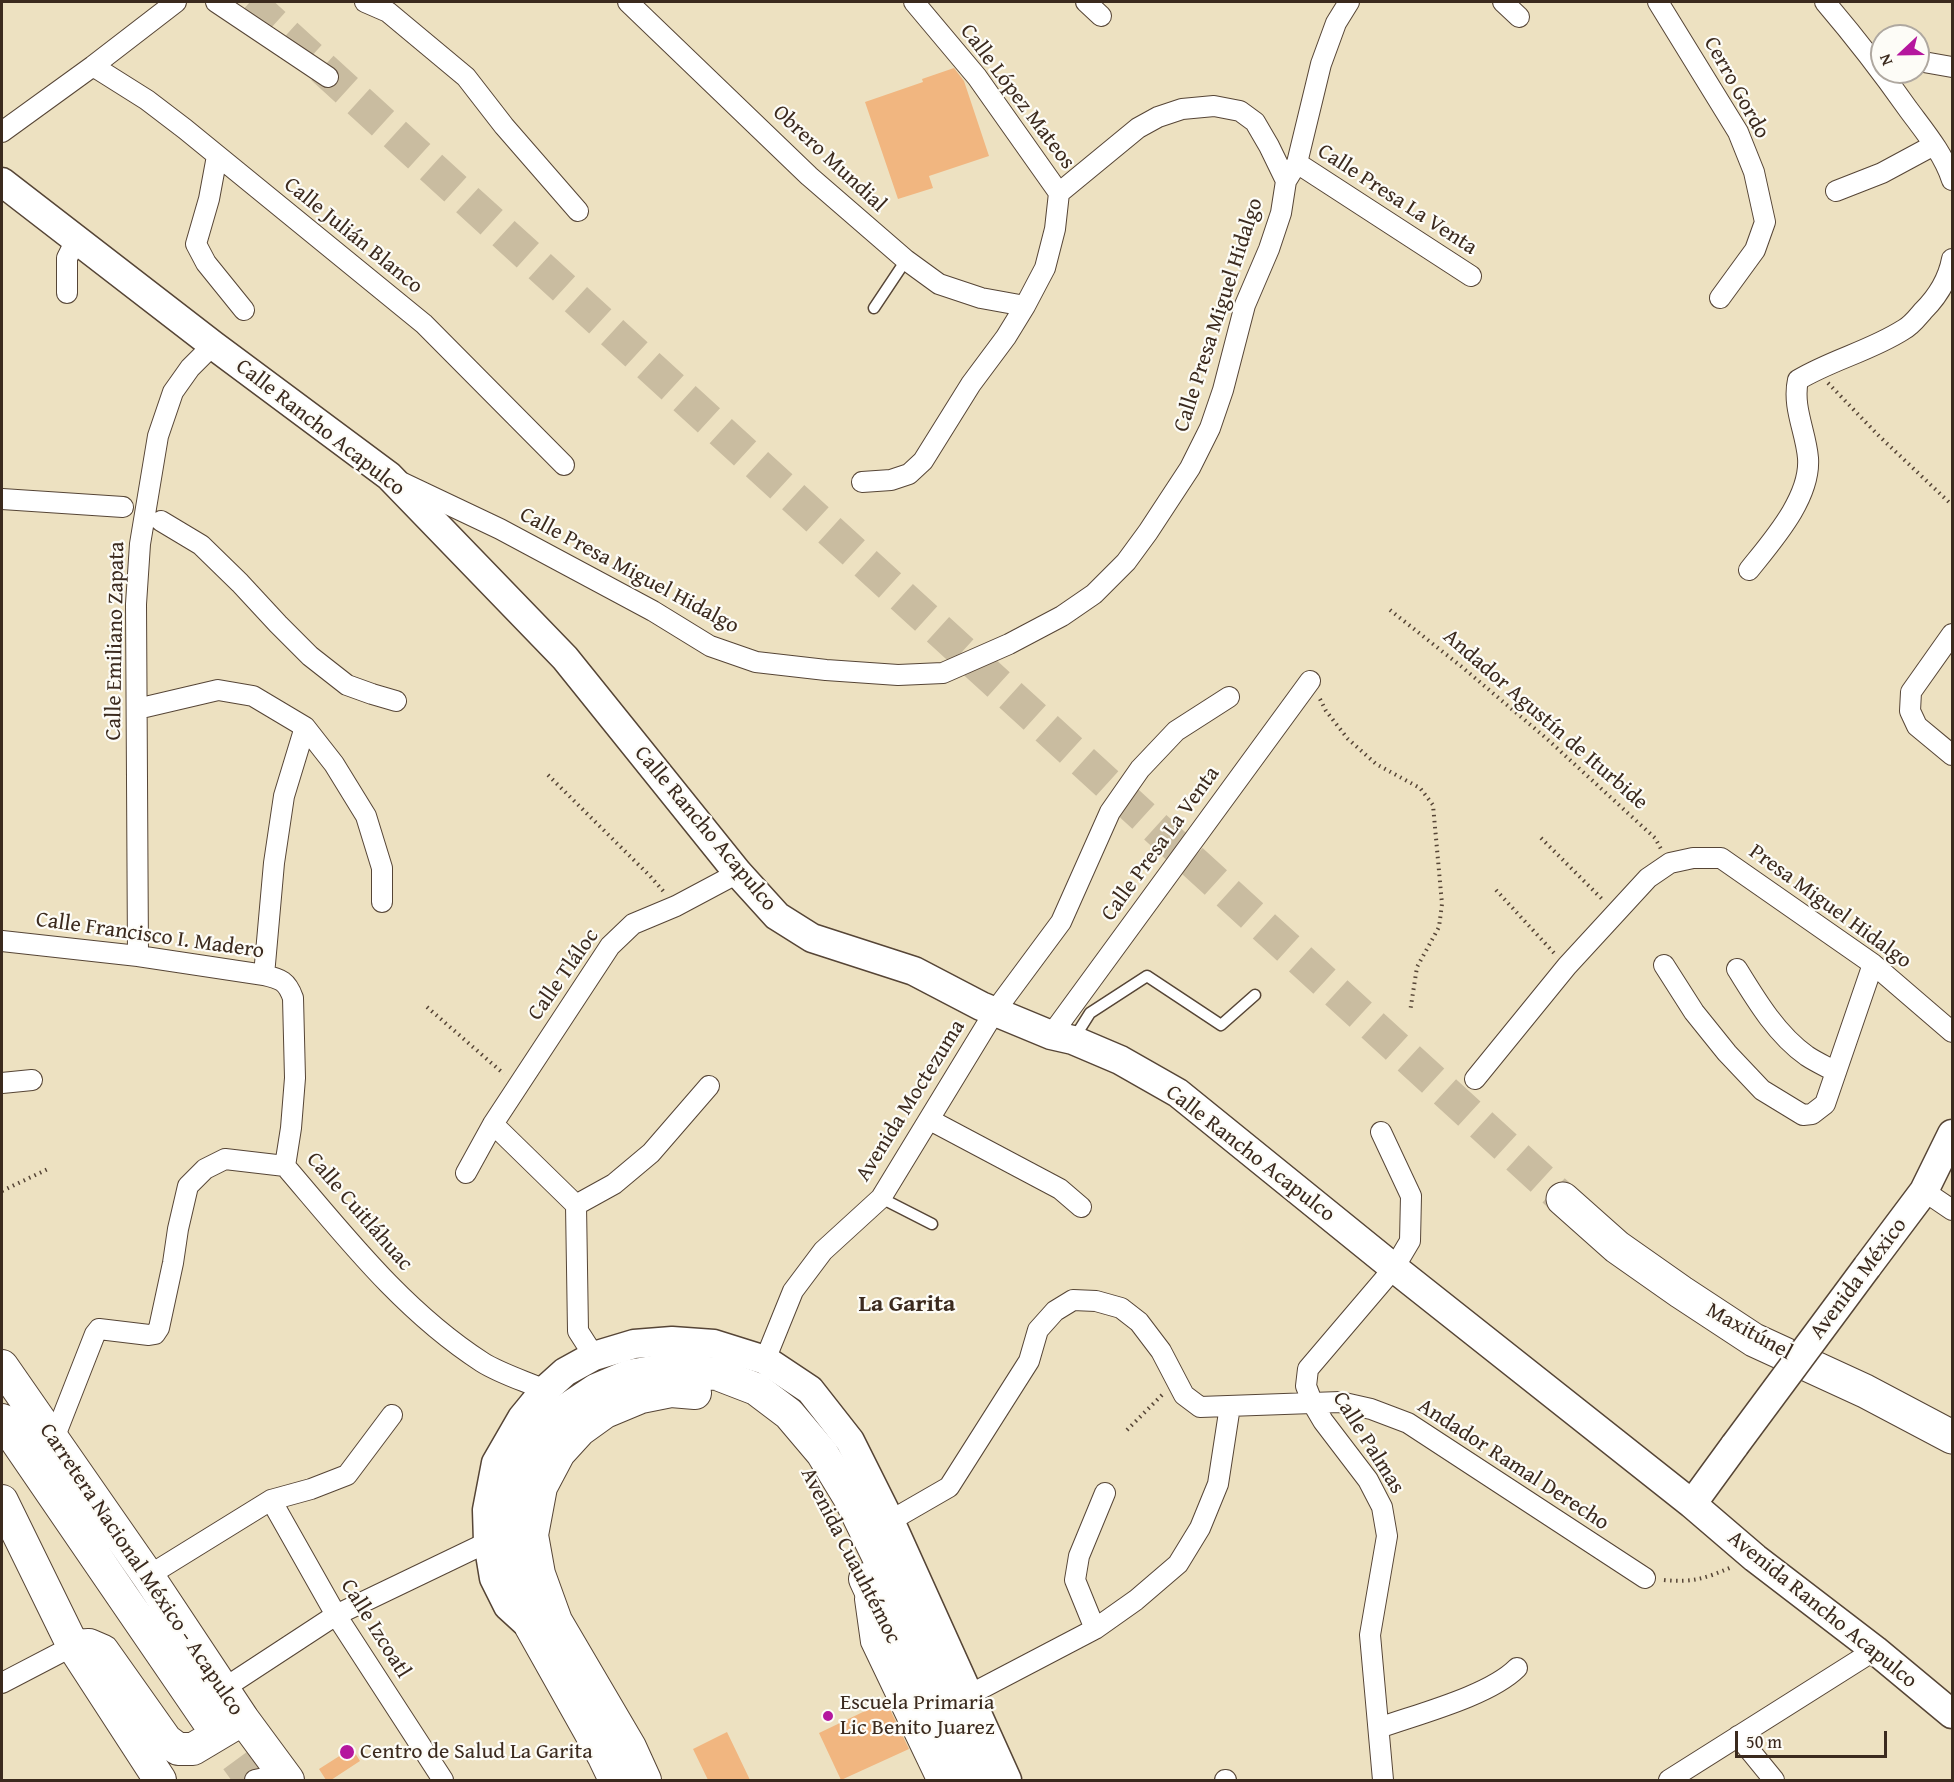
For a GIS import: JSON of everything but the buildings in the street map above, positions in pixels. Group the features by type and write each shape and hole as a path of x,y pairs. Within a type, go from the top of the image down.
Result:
{"highway":[{"name":"Maxitúnel","path":"1563,1199 1617,1247 1754,1340 1865,1391 1953,1437"},
{"path":"1865,1391 1953,1426"}],"main road":[{"name":"Calle Rancho Acapulco","path":"2,182 213,345 389,476 565,658 738,873 777,916 812,938 914,971 981,1006 1120,1060 1179,1093 1394,1268 1692,1504"},
{"name":"Avenida México","path":"1692,1504 1924,1191 1953,1134"},
{"name":"Avenida Cuauhtémoc","path":"531,1627 508,1606 494,1578 488,1542 487,1510 496,1463 522,1418 545,1390 565,1372 594,1356 634,1344 672,1341 714,1344 765,1360 810,1390 850,1441 890,1521 1007,1780"},
{"name":"Carretera Nacional México - Acapulco","path":"2,1366 148,1576 243,1719 277,1779"},
{"name":"Avenida Cuauhtémoc","path":"615,1780 531,1627 516,1576 510,1535 522,1477 542,1436 566,1410 596,1390 629,1376 670,1369 717,1374 756,1389 789,1414 822,1453 850,1499 987,1780"},
{"name":"Avenida Cuauhtémoc","path":"645,1780 630,1748 556,1622 539,1574 532,1535 541,1487 559,1453 580,1430 605,1412 641,1397 671,1391 709,1394 743,1407 776,1429 806,1465 862,1572 957,1780"},
{"name":"Carretera Nacional México - Acapulco","path":"2,1420 208,1721"},
{"path":"2,1501 73,1646 160,1780"},
{"name":"Avenida Rancho Acapulco","path":"1692,1504 1755,1558 1875,1650 1953,1714"},
{"path":"73,1646 89,1645 103,1651 166,1740 178,1749 193,1749 243,1719"},
{"path":"597,1693 645,1738 665,1780"}],"street":[{"path":"2,132 176,2"},
{"path":"216,2 328,76"},
{"path":"365,2 388,12 466,77 504,126 578,211"},
{"name":"Obrero Mundial","path":"628,2 809,176 906,260 939,284 981,298 1025,306"},
{"name":"Calle López Mateos","path":"914,2 977,77 1059,193"},
{"path":"1086,2 1101,16"},
{"path":"1286,181 1297,163 1321,64 1336,23 1349,2"},
{"path":"1503,2 1519,17"},
{"name":"Cerro Gordo","path":"1658,2 1738,132 1754,172 1765,222 1755,250 1720,298"},
{"path":"1825,2 1870,50"},
{"path":"1930,63 1953,67"},
{"name":"Calle Julián Blanco","path":"93,66 147,100 424,324 564,465"},
{"path":"1894,84 1947,164 1953,180"},
{"path":"862,482 891,480 909,474 923,461 971,384 1006,337 1045,268 1055,229 1059,193 1138,128 1158,117 1182,109 1214,106 1240,111 1255,122 1286,181"},
{"path":"1836,191 1882,173 1934,145"},
{"path":"217,156 209,200 196,244 206,263 244,310"},
{"name":"Calle Presa La Venta","path":"1297,163 1471,276"},
{"name":"Calle Presa Miguel Hidalgo","path":"389,476 510,534 653,611 710,646 756,662 898,675 943,673 1009,644 1062,616 1094,594 1126,562 1148,532 1190,468 1210,428 1223,390 1245,305 1269,249 1281,213 1286,181"},
{"path":"67,293 67,258 76,240"},
{"path":"1749,570 1781,530 1805,487 1808,459 1795,393 1798,380 1905,329 1935,299 1953,260"},
{"name":"Calle Emiliano Zapata","path":"138,956 136,604 140,544 158,436 173,392 190,368 213,345"},
{"path":"2,499 123,507"},
{"path":"161,521 201,545 302,648 338,677 355,688 396,701"},
{"path":"1953,634 1911,692 1910,711 1917,726 1953,755"},
{"name":"Calle Presa La Venta","path":"1062,1037 1310,681"},
{"path":"137,709 218,690 253,696 305,727 334,764 366,816 382,868 382,902"},
{"name":"Avenida Moctezuma","path":"765,1360 793,1291 823,1251 881,1198 995,1011 1060,922 1110,812 1140,769 1176,730 1229,698"},
{"path":"264,975 274,862 284,796 305,727"},
{"name":"Presa Miguel Hidalgo","path":"1475,1079 1567,966 1648,878 1670,863 1694,858 1721,858 1873,964 1953,1032"},
{"name":"Calle Tláloc","path":"466,1173 493,1124 610,946 633,924 676,906 738,873"},
{"name":"Calle Francisco I. Madero","path":"2,941 138,956 264,975 278,978 289,986"},
{"path":"1664,965 1694,1012 1727,1053 1762,1090 1803,1114 1812,1114 1825,1104 1873,964"},
{"path":"1737,969 1777,1028 1807,1056 1836,1072"},
{"name":"Calle Cuitláhuac","path":"289,986 293,998 295,1078 285,1166 374,1269 432,1325 484,1363 545,1390"},
{"path":"2,1083 32,1080"},
{"path":"576,1205 614,1184 651,1153 709,1086"},
{"path":"930,1120 1060,1189 1081,1207"},
{"path":"493,1124 576,1205 578,1331 594,1356"},
{"name":"Calle Palmas","path":"1381,1132 1411,1196 1410,1241 1394,1268 1308,1369 1306,1386 1323,1421 1368,1480 1382,1507 1387,1536 1370,1635 1383,1780"},
{"path":"53,1441 95,1334 99,1329 149,1335 155,1334 159,1328 188,1185 205,1168 225,1159 285,1166"},
{"path":"1924,1191 1953,1210"},
{"name":"Andador Ramal Derecho","path":"890,1521 949,1487 1029,1361 1038,1330 1055,1311 1073,1300 1096,1301 1121,1308 1139,1322 1161,1351 1184,1395 1200,1407 1340,1402 1371,1408 1408,1423 1645,1578"},
{"path":"969,1695 1095,1629 1136,1600 1178,1564 1194,1537 1218,1484 1230,1406"},
{"path":"148,1576 271,1500 311,1489 347,1475 392,1415"},
{"path":"1095,1629 1075,1580 1079,1556 1105,1493"},
{"name":"Calle Izcoatl","path":"271,1500 336,1615 443,1780"},
{"path":"223,1689 336,1615 488,1542"},
{"path":"862,1572 871,1642 937,1780"},
{"path":"2,1683 73,1646"},
{"path":"1669,1780 1875,1650"},
{"path":"1379,1728 1494,1685 1517,1668"},
{"path":"1738,1736 1774,1780"}],"lane":[{"path":"874,308 906,260"},
{"path":"1062,1037 1090,1013 1147,976 1221,1025 1255,995"},
{"path":"881,1198 932,1224"}],"path":[{"path":"1815,370 1879,436 1953,506"},
{"name":"Andador Agustín de Iturbide","path":"1390,610 1546,738 1655,838 1670,863"},
{"path":"1310,681 1326,711 1348,739 1376,764 1420,788 1433,805 1442,904 1439,927 1418,967 1410,1012"},
{"path":"548,775 650,876 676,906"},
{"path":"1541,838 1616,913"},
{"path":"1496,890 1567,966"},
{"path":"427,1007 518,1086"},
{"path":"2,1191 50,1168"},
{"path":"1127,1430 1176,1381"},
{"path":"1645,1578 1685,1582 1709,1576 1755,1558"}],"tunnel":[{"path":"250,2 1563,1199"},
{"path":"208,1721 251,1780"}],"place":[{"name":"Escuela Primaria Lic Benito Juarez","path":"828,1716"},
{"name":"Centro de Salud La Garita","path":"347,1752"}],"district":[{"name":"La Garita","path":"907,1305"}]}
